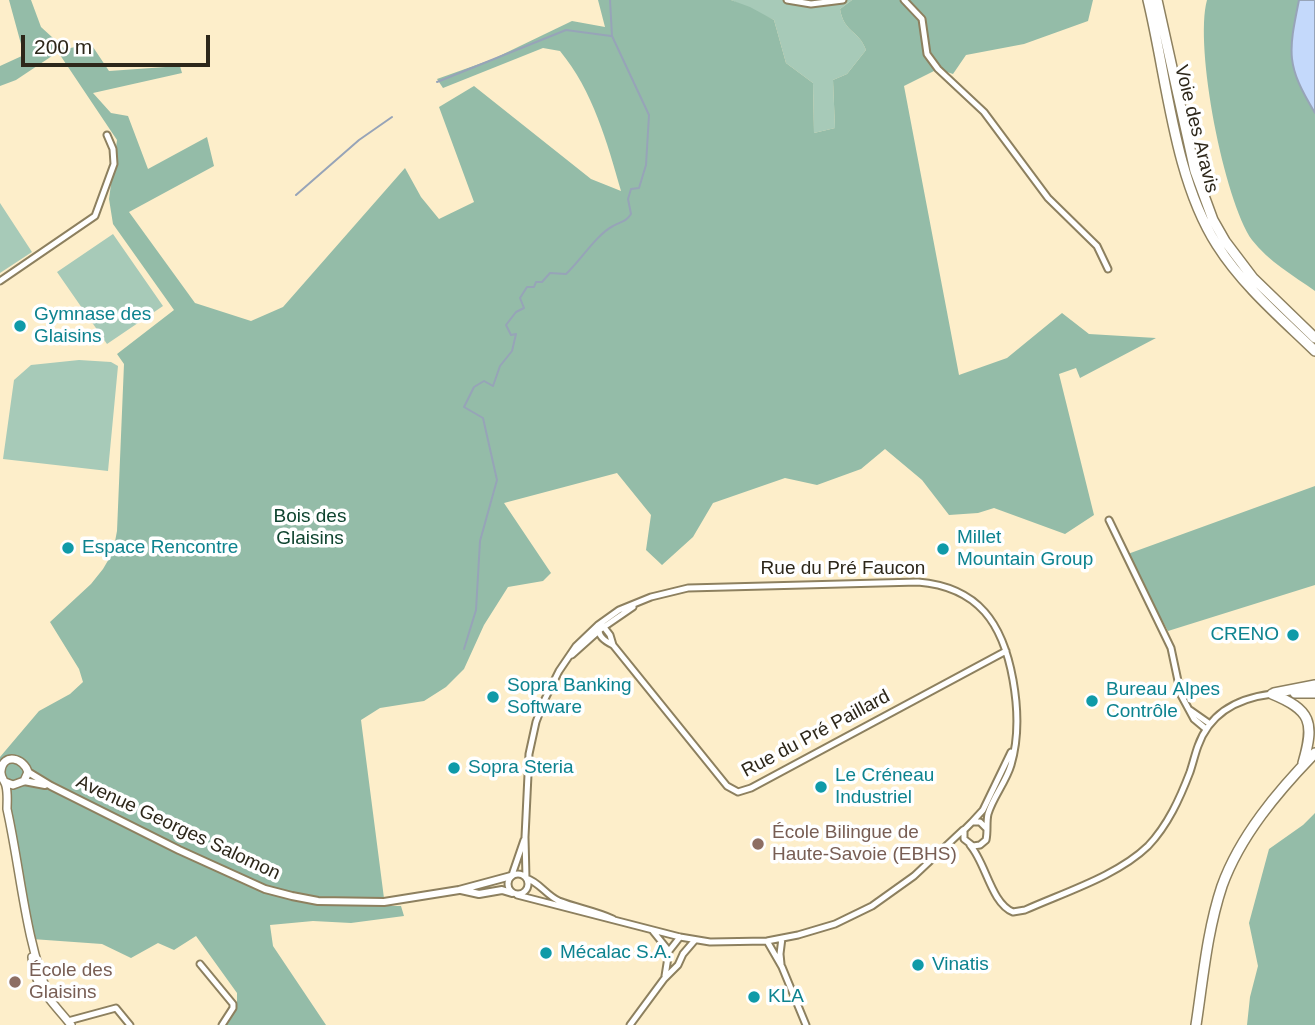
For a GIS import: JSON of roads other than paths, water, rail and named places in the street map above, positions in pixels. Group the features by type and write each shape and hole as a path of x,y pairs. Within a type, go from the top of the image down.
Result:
{"highway":[{"name":"Voie des Aravis","path":"1148,0 1182,158 1204,221 1217,246 1240,275 1315,351"},
{"name":"Voie des Aravis","path":"1157,0 1195,171 1213,220 1253,278 1315,338"},
{"path":"1272,694 1315,685"},
{"path":"1272,694 1315,692"},
{"path":"1272,694 1299,706 1311,722 1312,740 1300,769"},
{"path":"1196,1025 1209,938 1223,885 1245,841 1300,769 1315,754"},
{"path":"1273,804 1315,762"}],"main road":[{"path":"0,754 9,760"},
{"path":"10,824 12,797 28,772 20,760 9,760 1,765 10,824 32,939 35,976 39,987 70,1023"},
{"path":"2,779 21,783"}],"street":[{"path":"787,0 811,4 843,0"},
{"path":"904,0 922,19 926,54 984,112 1048,198 1097,246 1108,269"},
{"path":"0,281 95,216 114,163 113,149 107,135"},
{"path":"1109,520 1171,648 1179,688 1187,708 1194,719 1208,727"},
{"name":"Rue du Pré Faucon","path":"526,878 529,754 547,693 567,660 600,628 638,602 670,591 706,586 928,583 958,592 978,604 995,623 1006,651 1017,712 1011,766 988,812 986,828"},
{"name":"Rue du Pré Paillard","path":"600,628 610,635 612,645 727,786 738,792 751,788 1006,651"},
{"path":"964,830 968,843 982,863 1002,906 1017,912 1121,867 1147,846 1167,821 1190,772 1198,744 1208,727 1234,703 1272,694"},
{"name":"Rue du Pré Faucon","path":"972,822 983,810 1014,746"},
{"name":"Avenue Georges Salomon","path":"28,772 179,850 265,888 292,896 318,901 367,903 460,890 512,876"},
{"name":"Avenue Georges Salomon","path":"21,783 51,786"},
{"path":"613,919 559,901 521,874 512,876 507,883 515,894 681,937 723,942 767,941 835,923 872,905 901,887 972,822 980,822 986,828 982,863"},
{"name":"Rue du Pré Faucon","path":"512,876 525,837"},
{"path":"948,844 968,843 977,846 983,843"},
{"path":"515,894 527,890 526,878"},
{"name":"Avenue Georges Salomon","path":"460,890 479,894 502,890 515,894"},
{"path":"652,930 669,951"},
{"path":"664,979 668,970 669,951 681,937"},
{"path":"681,937 683,954"},
{"path":"782,938 779,954 782,967"},
{"path":"630,1025 695,940"},
{"path":"767,941 782,967 806,1025"},
{"path":"200,964 233,1004 222,1025"},
{"path":"70,1023 116,1007 130,1025"}],"water":[{"path":"1299,0 1315,0 1315,113 1299,83 1292,59"}],"waterway":[{"path":"464,649 476,610 480,541 497,480 483,418 464,407 474,387 484,381 493,386 500,366 512,351 516,334 511,335 506,325 516,312 524,308 520,298 527,287 534,287 536,282 542,282 550,273 566,274 601,235 629,217 631,214 628,199 631,189 639,188 646,165 649,115 612,36 610,0"},
{"path":"437,82 566,30 611,36"},
{"path":"296,195 359,140 392,117"}],"place":[{"name":"Gymnase des Glaisins","path":"20,326"},
{"name":"Espace Rencontre","path":"68,548"},
{"name":"Millet Mountain Group","path":"943,549"},
{"name":"CRENO","path":"1293,635"},
{"name":"Sopra Banking Software","path":"493,697"},
{"name":"Bureau Alpes Contrôle","path":"1092,701"},
{"name":"Sopra Steria","path":"454,768"},
{"name":"Le Créneau Industriel","path":"821,787"},
{"name":"École Bilingue de Haute-Savoie (EBHS)","path":"758,844"},
{"name":"Mécalac S.A.","path":"546,953"},
{"name":"Vinatis","path":"918,965"},
{"name":"École des Glaisins","path":"15,982"},
{"name":"KLA","path":"754,997"}],"park label":[{"name":"Bois des Glaisins","path":"310,528"}]}
